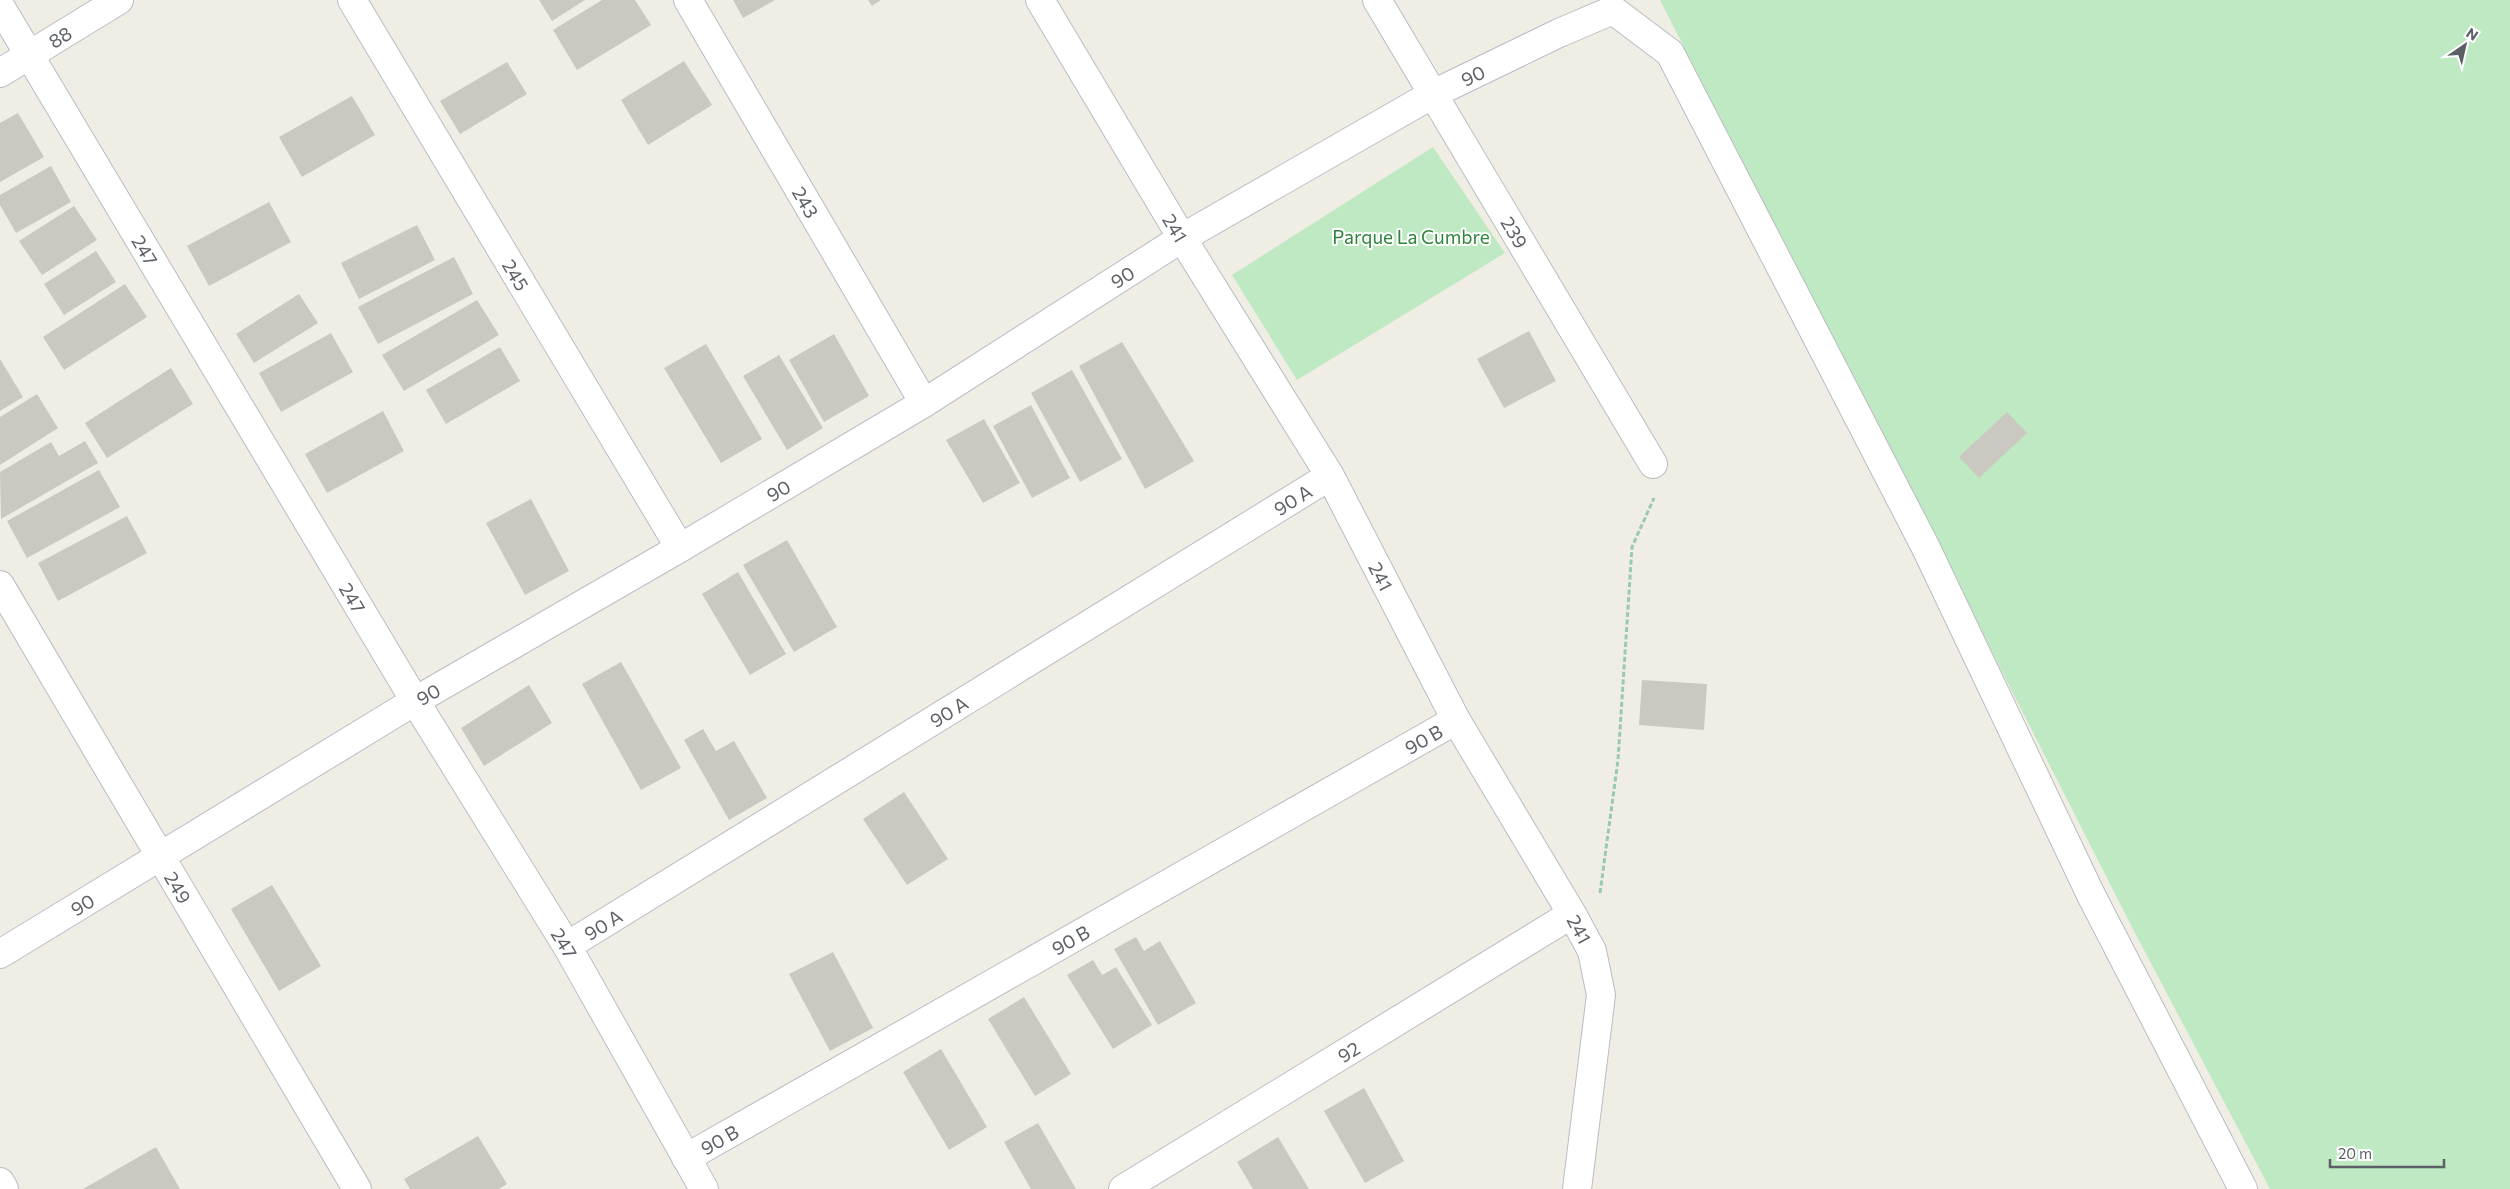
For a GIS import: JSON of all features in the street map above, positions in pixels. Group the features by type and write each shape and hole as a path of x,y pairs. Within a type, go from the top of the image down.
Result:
{"street":[{"name":"88","path":"0,72 31,56 119,0"},
{"name":"245","path":"352,0 680,548"},
{"name":"243","path":"688,0 924,402"},
{"name":"241","path":"1040,0 1182,238 1330,476 1456,720 1572,914 1592,951 1601,995 1577,1189"},
{"name":"239","path":"1377,0 1653,464"},
{"name":"247","path":"0,6 415,701 567,946 704,1189"},
{"name":"90","path":"0,954 161,854 415,701 680,548 924,402 1182,238 1433,94 1559,33 1613,10 1670,53 1926,548 2091,895 2243,1189"},
{"name":"90 A","path":"567,946 1330,476"},
{"name":"249","path":"0,585 161,854 357,1189"},
{"name":"90 B","path":"686,1158 1456,720"},
{"name":"92","path":"1122,1189 1572,914"},
{"path":"0,1182 4,1189"}],"path":[{"path":"1592,951 1618,760 1632,547 1658,488 1653,464"}],"green space":[{"path":"1660,0 2510,0 2510,1189 2270,1189 2135,933"},
{"name":"Parque La Cumbre","path":"1433,147 1505,253 1297,380 1232,275"}],"building":[{"path":"539,0 585,0 552,21"},
{"path":"602,0 635,0 651,25 577,70 553,30"},
{"path":"733,0 775,0 743,18"},
{"path":"868,0 881,0 872,6"},
{"path":"684,61 712,105 648,145 621,100"},
{"path":"507,62 527,94 460,134 440,101"},
{"path":"352,96 375,135 302,177 279,137"},
{"path":"18,113 44,157 0,182 0,123"},
{"path":"51,166 71,202 16,233 0,205 0,195"},
{"path":"269,202 291,242 209,286 187,246"},
{"path":"74,206 97,240 42,275 19,241"},
{"path":"417,225 435,260 359,299 341,263"},
{"path":"96,251 116,282 64,315 44,284"},
{"path":"454,257 473,294 378,344 358,307"},
{"path":"125,284 147,317 64,370 43,337"},
{"path":"299,294 318,323 254,363 236,334"},
{"path":"477,300 499,335 404,391 382,355"},
{"path":"1529,331 1556,381 1504,408 1477,359"},
{"path":"331,333 353,372 281,412 259,373"},
{"path":"834,334 869,396 824,422 789,360"},
{"path":"1122,342 1194,461 1145,489 1079,366"},
{"path":"706,344 762,439 721,463 664,368"},
{"path":"500,347 520,381 446,424 426,390"},
{"path":"779,355 823,428 787,450 743,376"},
{"path":"0,359 23,397 0,411"},
{"path":"171,368 193,404 107,458 85,423"},
{"path":"1072,370 1122,459 1080,482 1031,393"},
{"path":"37,394 58,428 0,465 0,417"},
{"path":"1031,405 1070,478 1032,498 993,426"},
{"path":"383,411 404,451 327,493 305,454"},
{"path":"2007,412 2027,433 1979,478 1959,457"},
{"path":"984,419 1020,483 983,503 946,440"},
{"path":"85,441 98,463 1,519 0,472 51,442 59,456"},
{"path":"99,470 120,507 27,558 7,521"},
{"path":"531,499 569,571 525,595 486,523"},
{"path":"127,516 147,553 58,601 38,563"},
{"path":"787,540 837,627 794,652 743,565"},
{"path":"738,572 786,654 750,675 702,594"},
{"path":"621,662 681,768 641,790 582,684"},
{"path":"1642,680 1707,684 1704,730 1639,725"},
{"path":"529,685 552,723 484,766 461,728"},
{"path":"703,729 716,751 734,741 767,798 729,820 684,740"},
{"path":"904,792 948,859 907,885 863,819"},
{"path":"272,885 321,966 279,991 231,909"},
{"path":"1136,937 1144,951 1160,941 1196,1003 1158,1025 1114,949"},
{"path":"833,952 873,1028 830,1051 789,974"},
{"path":"1093,960 1102,975 1116,967 1152,1025 1113,1049 1067,975"},
{"path":"1024,997 1071,1074 1035,1096 988,1019"},
{"path":"941,1049 987,1127 949,1150 903,1072"},
{"path":"1364,1088 1404,1161 1365,1183 1324,1111"},
{"path":"1038,1123 1076,1189 1031,1189 1004,1142"},
{"path":"478,1136 507,1184 499,1189 410,1189 404,1179"},
{"path":"1278,1137 1309,1189 1253,1189 1237,1162"},
{"path":"156,1147 180,1189 83,1189"}]}
